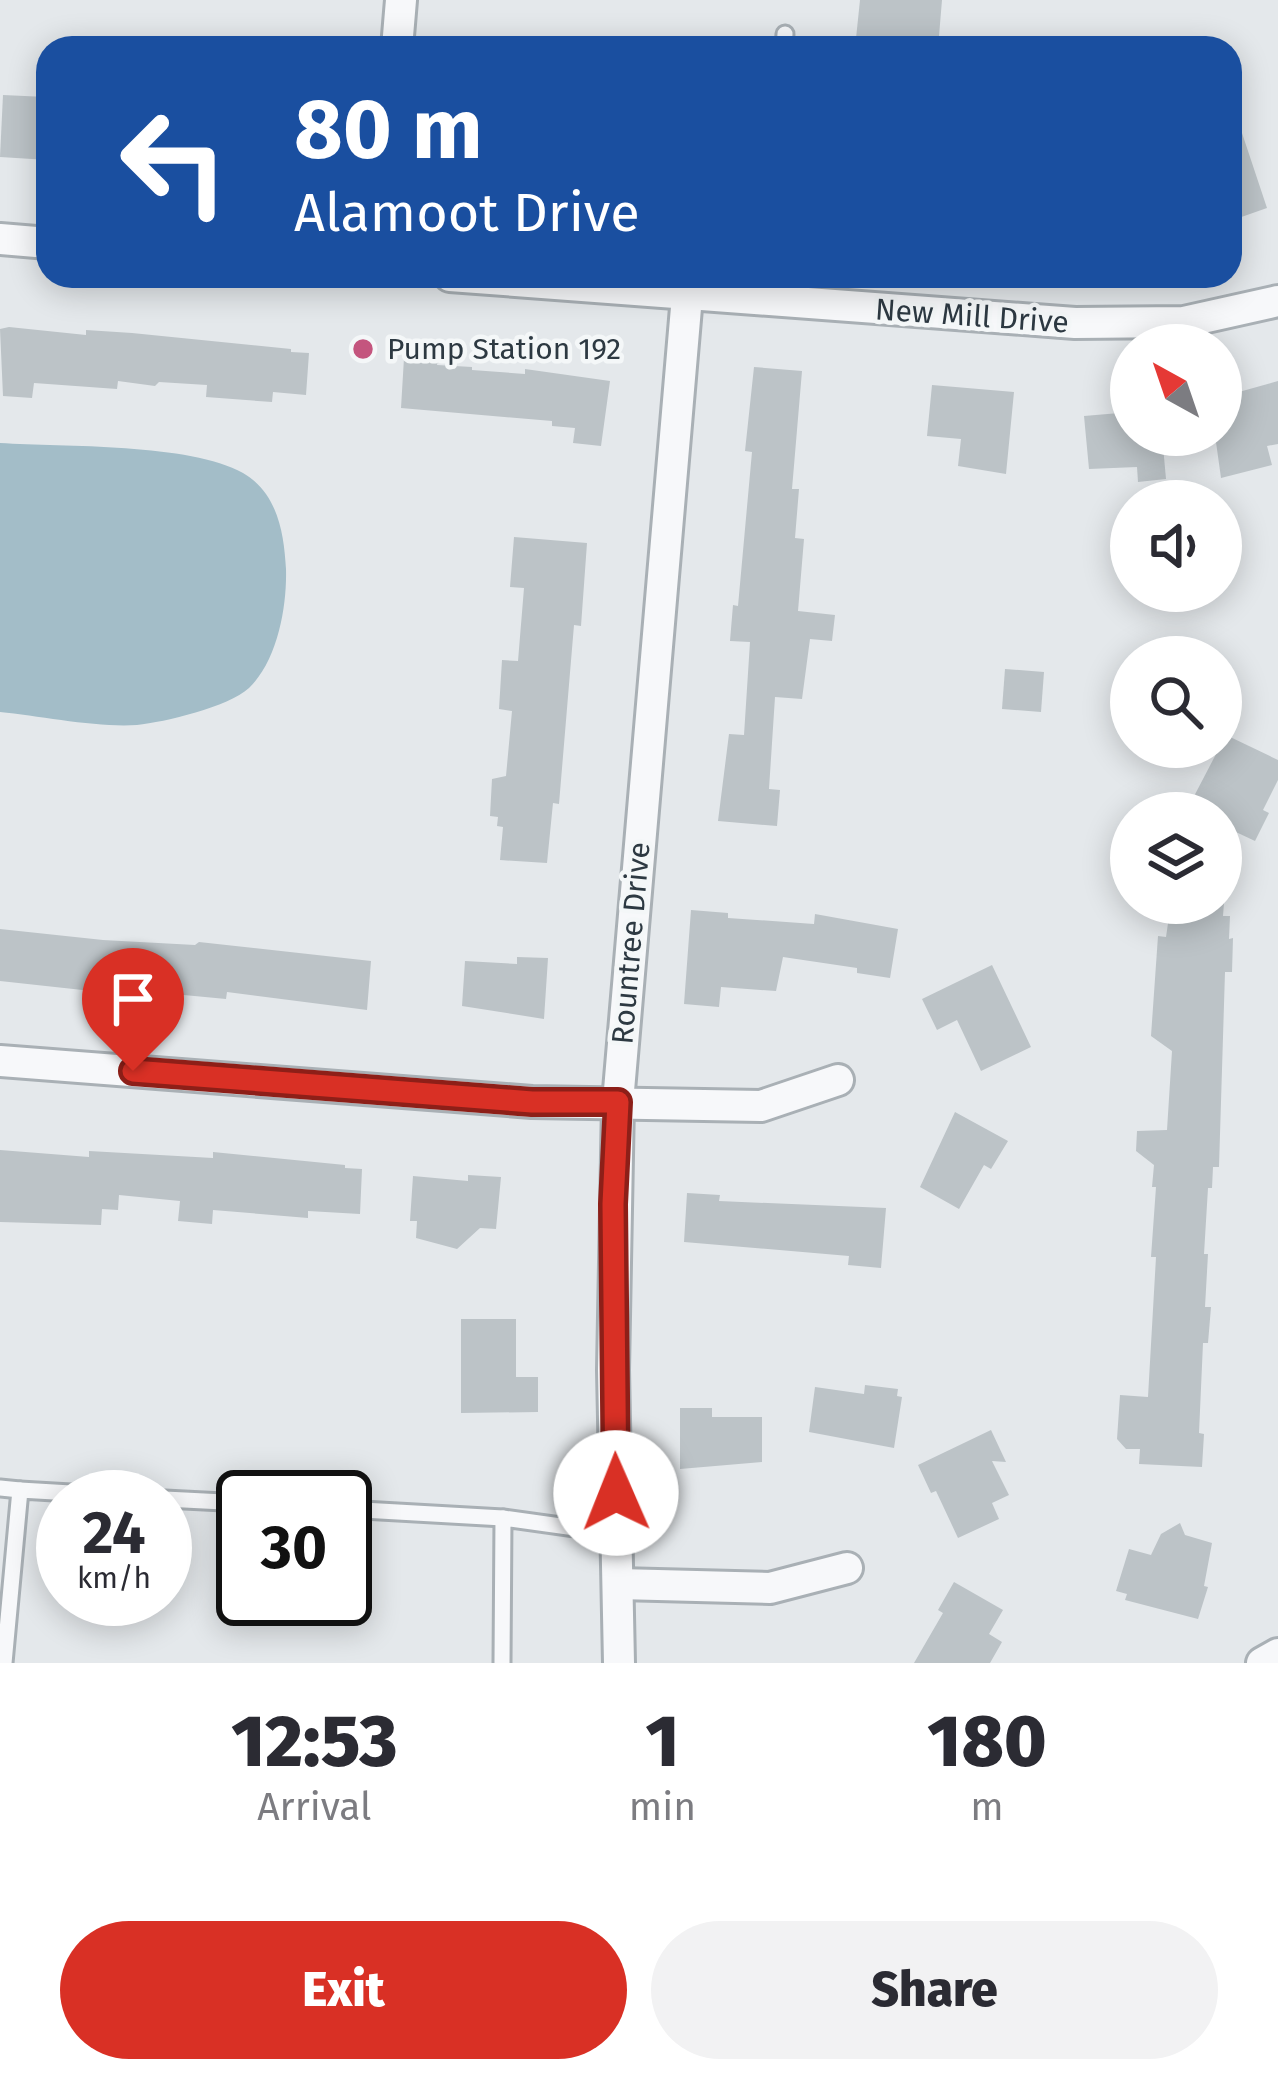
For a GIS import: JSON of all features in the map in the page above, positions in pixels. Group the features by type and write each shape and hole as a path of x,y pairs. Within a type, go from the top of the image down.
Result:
{"street":[{"path":"398,36 401,0"},
{"path":"0,238 36,241"},
{"name":"New Mill Drive","path":"591,288 686,296 761,289 1149,325 1242,312 1278,301"},
{"name":"Rountree Drive","path":"619,1663 613,1204 686,296"},
{"path":"0,1060 532,1102 761,1106 838,1080"},
{"path":"619,1584 770,1588 847,1568"},
{"path":"1262,1663 1278,1654"}],"lane":[{"path":"0,1488 36,1491"},
{"path":"4,1663 20,1490"},
{"path":"372,1511 503,1518 618,1534"},
{"path":"502,1663 503,1518"}],"water":[{"path":"0,443 160,451 220,463 255,481 277,515 286,584 274,648 249,688 212,707 137,725 0,712"}],"building":[{"path":"860,0 942,0 939,36 856,36"},
{"path":"3,95 36,97 36,159 0,157"},
{"path":"1242,133 1267,208 1242,217"},
{"path":"0,329 86,335 86,330 132,333 309,353 306,395 273,392 272,402 206,397 207,385 118,381 117,389 34,383 32,398 3,396"},
{"path":"404,358 438,360 437,365 472,370 525,374 525,369 610,381 601,446 573,443 575,428 552,426 552,421 401,408"},
{"path":"754,367 802,371 792,489 799,489 795,538 804,539 798,611 835,615 832,641 810,639 802,699 775,697 769,789 780,790 777,826 718,821 729,734 744,735 750,642 730,641 733,605 738,606 752,452 745,451"},
{"path":"1278,381 1278,444 1267,446 1272,465 1221,478 1218,456 1242,456 1242,391"},
{"path":"932,385 1014,392 1006,474 958,466 961,439 927,436"},
{"path":"1110,414 1110,456 1164,456 1166,479 1138,480 1137,467 1089,469 1084,416"},
{"path":"514,537 587,543 581,626 574,625 559,804 553,803 547,863 500,860 503,827 497,826 498,817 490,816 492,779 506,776 512,711 499,709 502,660 518,661 524,588 510,587"},
{"path":"1005,669 1044,672 1041,712 1002,709"},
{"path":"1242,743 1278,760 1278,780 1263,810 1269,813 1255,841 1242,835 1242,792 1196,792 1209,768 1242,768"},
{"path":"691,910 728,913 728,918 814,924 815,914 898,929 890,978 783,957 776,991 721,987 719,1007 684,1004"},
{"path":"1168,924 1230,924 1229,939 1233,938 1232,972 1225,972 1219,1167 1213,1167 1212,1188 1208,1188 1204,1254 1208,1254 1205,1307 1211,1307 1208,1343 1203,1343 1202,1467 1139,1464 1140,1449 1126,1449 1117,1439 1120,1395 1148,1397 1156,1187 1152,1187 1154,1165 1136,1151 1137,1131 1167,1130 1172,1051 1151,1036 1158,936 1166,937"},
{"path":"0,929 103,940 199,942 371,961 367,1010 227,992 226,999 0,981"},
{"path":"517,957 548,958 544,1019 462,1006 465,961 517,964"},
{"path":"992,965 1031,1047 981,1071 957,1020 937,1030 922,999"},
{"path":"955,1112 1008,1141 991,1169 984,1165 959,1209 920,1187"},
{"path":"0,1150 89,1157 89,1151 213,1158 213,1152 345,1165 362,1169 360,1214 308,1211 308,1218 213,1210 212,1224 178,1221 180,1201 119,1195 118,1210 102,1209 101,1225 0,1222"},
{"path":"468,1175 501,1177 496,1229 480,1228 457,1249 416,1238 417,1221 410,1221 413,1176 468,1181"},
{"path":"687,1193 720,1195 719,1201 886,1208 881,1268 848,1265 849,1256 684,1242"},
{"path":"461,1319 516,1319 516,1377 538,1377 538,1412 461,1413"},
{"path":"865,1385 898,1389 897,1396 902,1397 894,1448 809,1432 815,1387 864,1394"},
{"path":"680,1408 712,1408 712,1417 762,1417 762,1462 680,1469"},
{"path":"991,1430 1006,1462 992,1461 1009,1495 992,1503 999,1519 958,1538 918,1465"},
{"path":"1180,1523 1185,1535 1212,1543 1204,1586 1208,1587 1198,1619 1125,1600 1127,1594 1116,1591 1129,1549 1151,1555 1161,1534"},
{"path":"954,1582 1003,1610 989,1634 1002,1642 990,1663 914,1663 943,1613 938,1610"}],"place":[{"name":"Pump Station 192","path":"363,349"}],"route":[{"path":"133,1071 532,1102 618,1102 613,1204 616,1493"}]}
